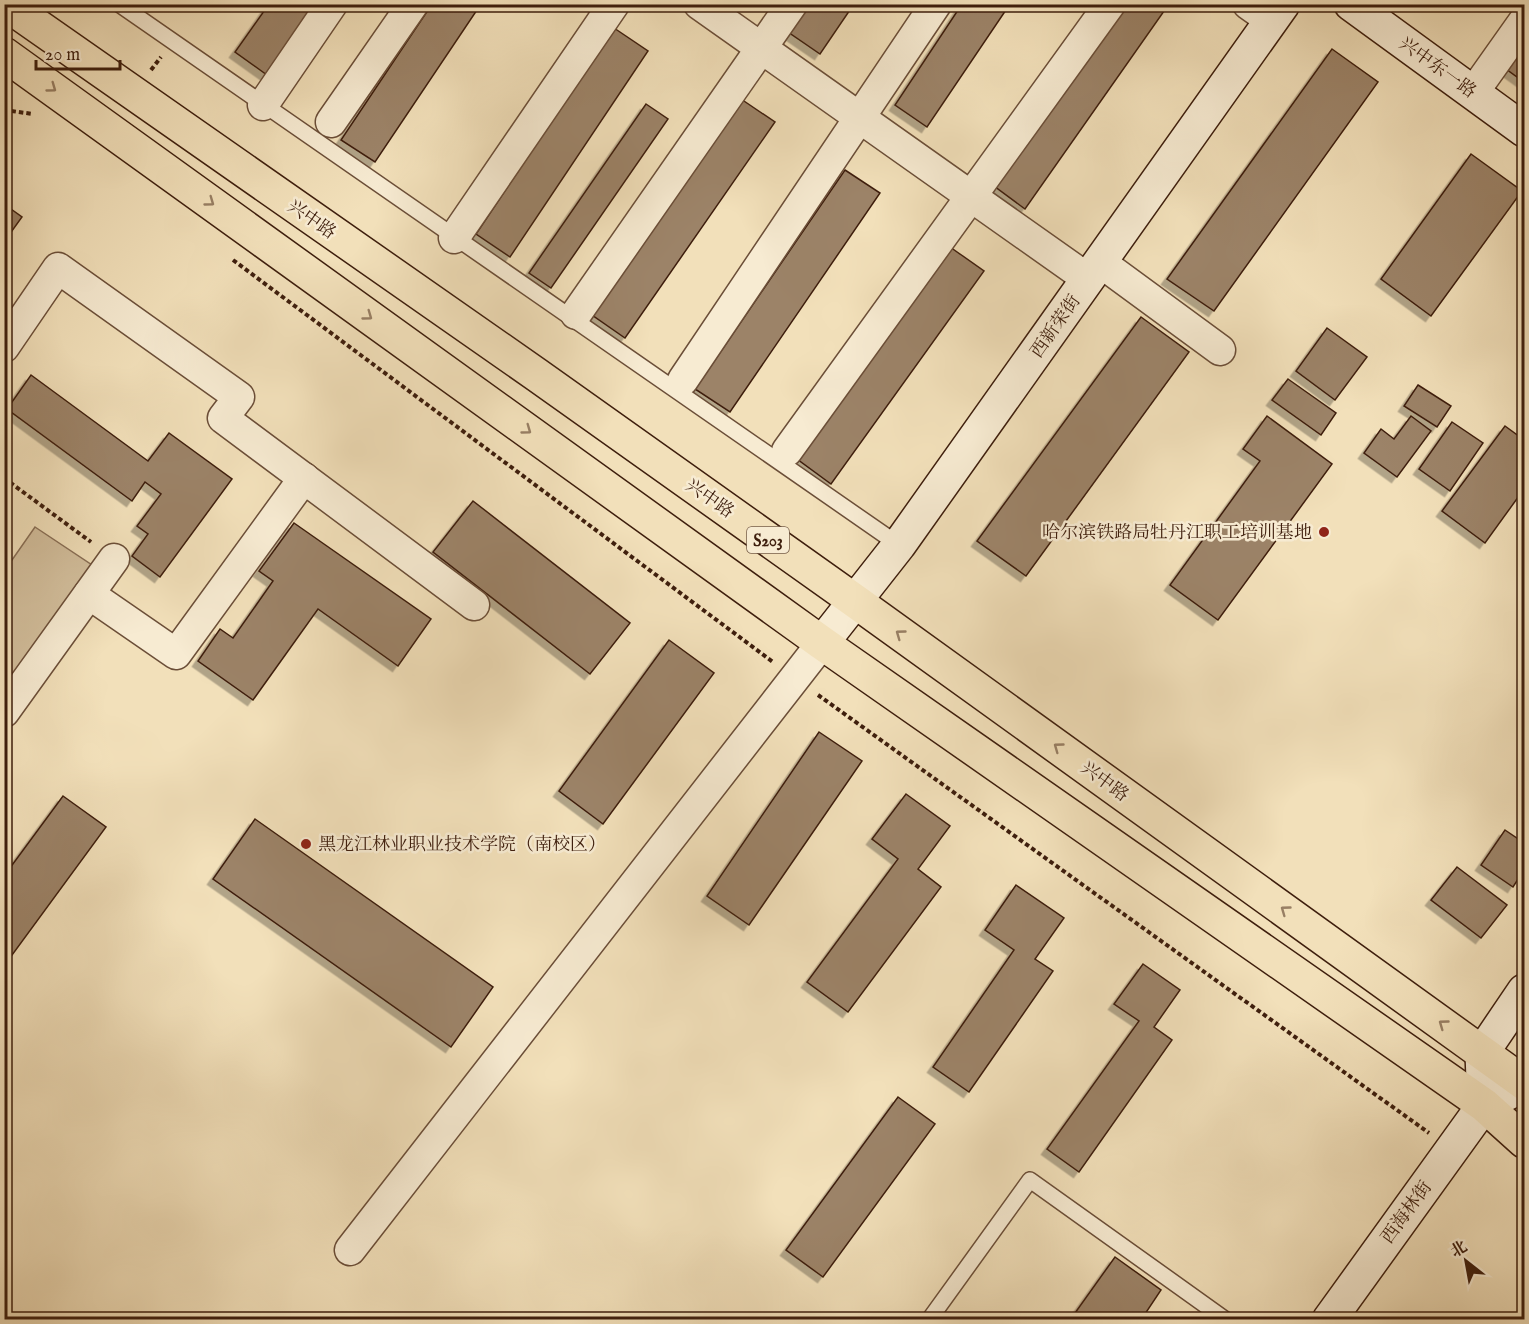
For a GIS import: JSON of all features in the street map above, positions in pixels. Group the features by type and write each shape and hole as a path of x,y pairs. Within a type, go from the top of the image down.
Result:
{"highway":[{"name":"兴中路","path":"6,4 527,368 855,601 1524,1084"},
{"path":"4,54 822,643 1484,1105 1524,1141"}],"street":[{"path":"262,105 332,4"},
{"path":"331,122 413,4"},
{"path":"454,238 614,4"},
{"path":"699,4 971,196 1220,350"},
{"path":"576,314 792,4"},
{"path":"683,380 936,4"},
{"path":"787,451 1110,4"},
{"name":"兴中东一路","path":"1351,4 1524,130"},
{"name":"西新荣街","path":"822,643 899,545 1094,271 1268,10"},
{"path":"1473,93 1524,21"},
{"path":"4,347 58,268 239,397 223,418 474,605"},
{"path":"88,594 176,654 304,478"},
{"path":"4,712 114,559"},
{"path":"350,1250 822,643"},
{"path":"1484,1105 1482,1053 1524,991"},
{"name":"西海林街","path":"1329,1320 1484,1105 1524,1084"}],"lane":[{"path":"119,4 899,545"},
{"path":"929,1320 1030,1180 1226,1320"}],"path":[{"path":"4,110 38,115"},
{"path":"233,260 778,666"},
{"path":"4,478 114,559"},
{"path":"816,694 1452,1150"}],"shaded area":[{"path":"35,527 95,567 5,691 5,570"}],"building":[{"path":"269,4 317,4 267,75 235,52"},
{"path":"432,4 481,4 375,162 341,140"},
{"path":"807,4 854,4 820,54 788,32"},
{"path":"962,4 1010,4 927,127 895,105"},
{"path":"1122,4 1169,4 1025,209 994,186"},
{"path":"614,28 648,51 510,257 476,234"},
{"path":"1524,42 1524,82 1506,69"},
{"path":"1332,49 1378,82 1214,311 1167,279"},
{"path":"741,99 775,122 625,338 592,315"},
{"path":"646,104 668,119 551,288 529,273"},
{"path":"1471,154 1522,191 1431,316 1381,279"},
{"path":"845,170 880,193 730,412 695,389"},
{"path":"4,204 22,217 4,242"},
{"path":"950,247 984,271 831,484 797,459"},
{"path":"1141,317 1189,352 1026,576 977,541"},
{"path":"1327,328 1367,357 1335,400 1296,371"},
{"path":"31,375 148,461 169,433 232,479 160,577 132,556 148,534 137,526 161,494 145,482 132,501 7,409"},
{"path":"1288,379 1336,413 1321,435 1272,400"},
{"path":"1418,385 1451,406 1437,427 1404,406"},
{"path":"1267,416 1332,464 1218,620 1170,585 1260,461 1243,449"},
{"path":"1411,416 1431,431 1397,477 1364,453 1381,429 1394,439"},
{"path":"1452,422 1483,443 1450,491 1419,469"},
{"path":"1505,426 1524,440 1524,489 1485,543 1442,511"},
{"path":"473,501 630,623 590,674 433,552"},
{"path":"294,523 431,619 398,666 318,609 253,700 198,661 220,629 233,638 273,581 259,571"},
{"path":"669,640 714,673 603,824 559,791"},
{"path":"819,732 862,761 749,925 707,896"},
{"path":"906,794 950,826 918,869 941,887 848,1012 807,982 898,859 872,839"},
{"path":"63,796 106,827 4,966 4,876"},
{"path":"255,819 493,987 451,1047 213,879"},
{"path":"1505,830 1524,843 1524,870 1513,887 1481,865"},
{"path":"1457,867 1507,905 1481,938 1431,900"},
{"path":"1016,885 1064,918 1035,959 1053,971 969,1092 933,1067 1014,950 985,930"},
{"path":"1143,964 1180,990 1154,1027 1172,1040 1079,1172 1047,1149 1139,1021 1114,1004"},
{"path":"898,1097 935,1124 823,1277 786,1250"},
{"path":"1115,1257 1161,1290 1141,1320 1070,1320"}],"place":[{"name":"哈尔滨铁路局牡丹江职工培训基地","path":"1324,532"},
{"name":"黑龙江林业职业技术学院（南校区）","path":"306,844"}]}
